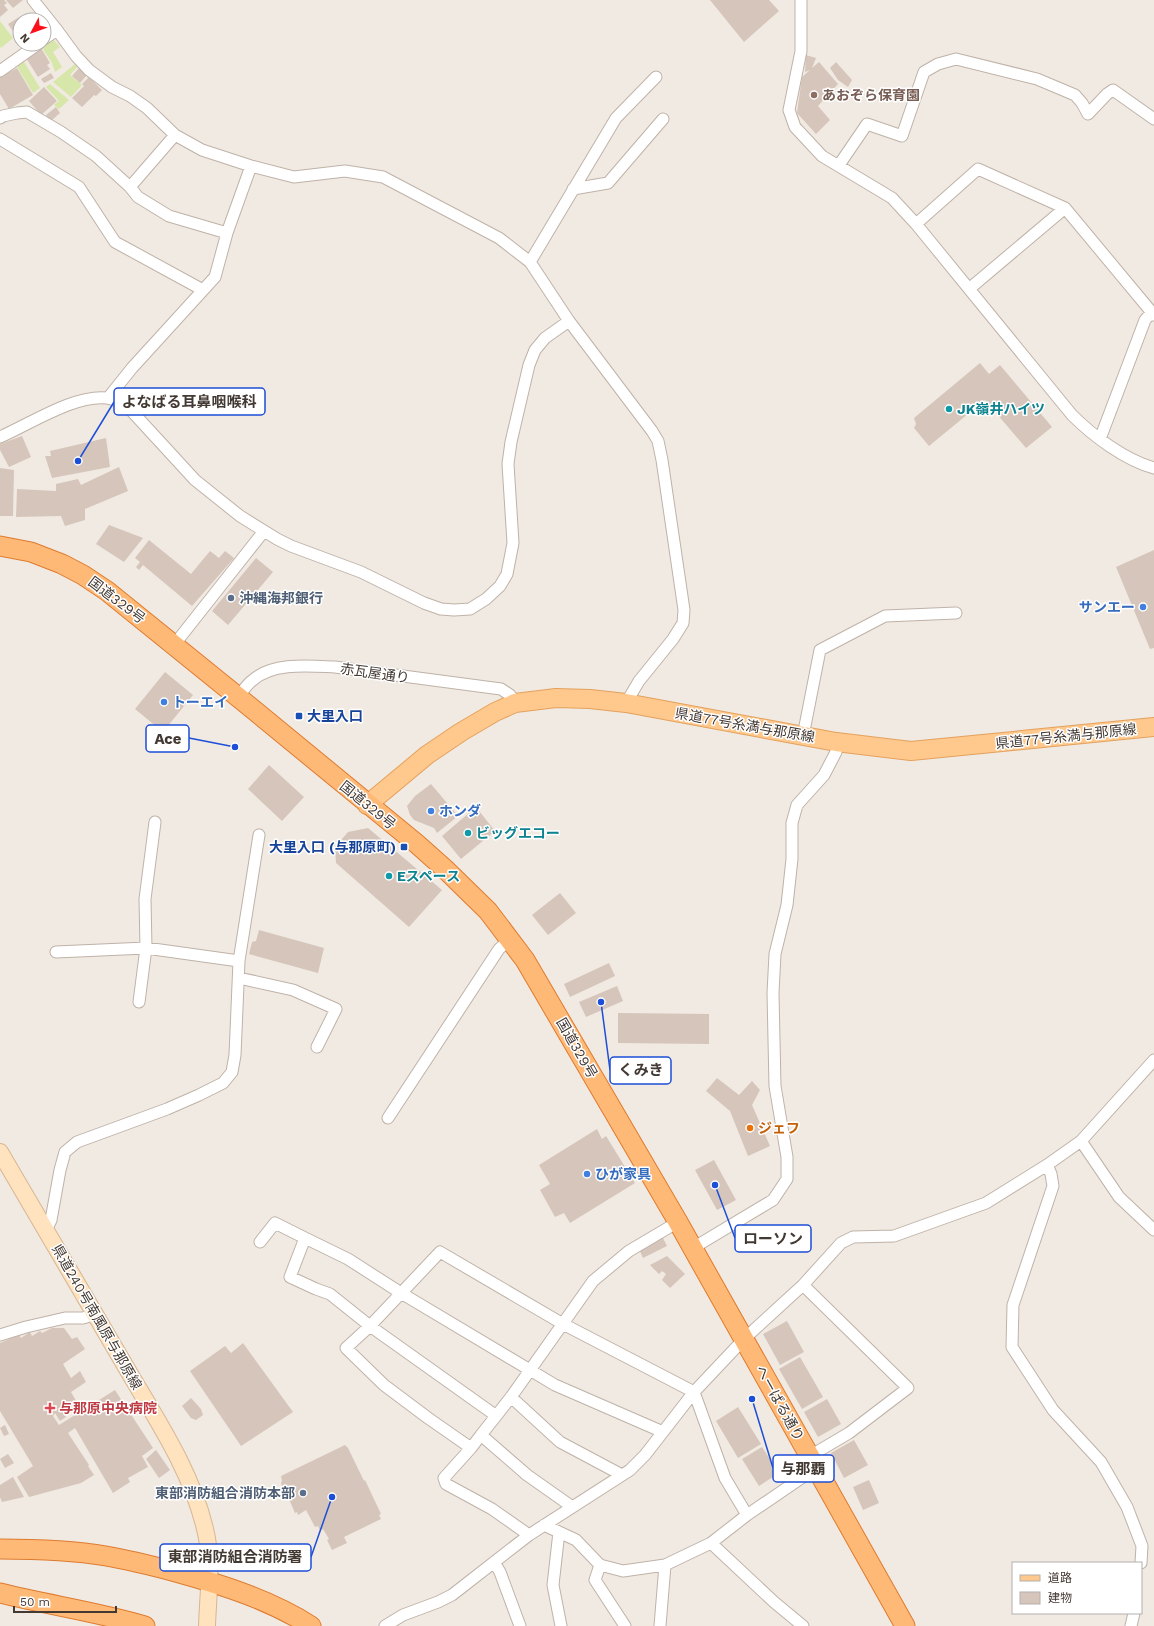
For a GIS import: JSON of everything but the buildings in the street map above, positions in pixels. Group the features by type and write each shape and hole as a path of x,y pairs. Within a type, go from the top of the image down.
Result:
{"highway":[{"name":"国道329号","path":"0,546 31,552 62,564 83,575 107,591 174,644 445,869 488,911 510,939 546,995 666,1202"},
{"name":"へーばる通り","path":"666,1202 905,1626"},
{"path":"0,1549 68,1551 106,1556 209,1581 275,1607 311,1626"},
{"path":"0,1593 53,1605 109,1615 146,1626"}],"main road":[{"name":"県道77号糸満与那原線","path":"368,805 427,755 482,720 515,703 556,698 590,699 626,703 836,742 911,750 1154,727"},
{"name":"県道240号南風原与那原線","path":"0,1152 96,1314 174,1450 189,1482 200,1509 206,1532 209,1581 207,1626"}],"street":[{"path":"33,0 76,56 89,70 112,87 130,96 147,108 175,135 202,150 252,166 294,176 345,171 383,177 499,238 530,262 569,321 658,441 684,610 683,623 673,639 639,681 626,703"},
{"path":"802,0 801,51 789,110 795,127 807,142 822,156 892,198 916,224 1072,415 1087,430 1116,450 1154,468"},
{"path":"52,33 57,30"},
{"path":"0,71 27,52"},
{"path":"839,165 867,124 902,136 924,72 938,64 956,59 1037,79 1075,95 1082,103 1088,114 1107,94 1113,90 1154,119"},
{"path":"530,262 616,118 656,77"},
{"path":"1,114 27,112 61,132 96,156 130,187 138,197 169,216 227,233"},
{"path":"573,189 608,184 663,119"},
{"path":"130,187 175,135"},
{"path":"0,139 79,187 115,242 204,290"},
{"path":"108,398 132,368 215,277 227,233 252,166"},
{"path":"916,224 978,169 1065,208 1153,313 1145,320 1100,440"},
{"path":"969,289 1065,208"},
{"path":"0,437 83,399 108,398 128,406 195,480 240,516 264,531 291,546 361,572 424,603 441,609 470,609 486,599 500,586 507,574 513,543 508,464 510,442 529,365 535,350 544,338 569,321"},
{"path":"174,644 264,531"},
{"path":"803,736 820,650 886,616 956,613"},
{"name":"赤瓦屋通り","path":"238,697 252,680 262,674 288,667 307,665 335,667 501,689 510,695 515,703"},
{"path":"693,1248 773,1200 787,1179 787,1157 775,1086 775,954 787,905 792,859 792,823 798,805 824,775 836,752 836,742"},
{"path":"140,1002 146,948 145,899 155,822"},
{"path":"46,1230 51,1220 60,1170 65,1152 77,1142 167,1109 199,1095 223,1082 232,1072 235,1055 239,961 260,836"},
{"path":"388,1118 499,949 510,939"},
{"path":"56,952 146,948 239,961"},
{"path":"239,978 293,990 336,1010 317,1047"},
{"path":"384,1626 403,1615 452,1595 529,1535 571,1506 622,1475 645,1456 694,1392 744,1339 803,1285 842,1243 853,1237 894,1236 986,1203 1047,1165 1081,1141 1154,1060"},
{"path":"1081,1141 1119,1197 1154,1230"},
{"path":"1047,1165 1051,1174 1052,1186 1012,1305 1012,1347 1053,1410 1100,1462 1127,1507 1142,1546 1141,1562"},
{"path":"529,1535 492,1509 446,1484 444,1478 471,1448 495,1415 511,1397 593,1281 629,1252 678,1222"},
{"path":"260,1242 275,1223 348,1259 401,1293 555,1385 663,1432"},
{"path":"305,1238 290,1277 330,1294 370,1326 495,1415"},
{"path":"471,1448 384,1385 346,1348 370,1326 440,1252 563,1324 694,1392 725,1478 747,1515"},
{"path":"544,1525 576,1540 600,1565 623,1571 665,1565 711,1544 849,1433 908,1388 803,1285"},
{"path":"0,1335 65,1318 83,1318 96,1314"},
{"path":"511,1397 560,1442 622,1475"},
{"path":"481,1435 527,1475 571,1506"},
{"path":"559,1532 553,1585 561,1626"},
{"path":"711,1544 774,1602 803,1626"},
{"path":"494,1562 500,1572 520,1626"},
{"path":"600,1565 595,1580 625,1626"},
{"path":"660,1626 665,1565"},
{"path":"1131,1626 1134,1614"}],"green space":[{"path":"0,21 12,39 1,48"},
{"path":"52,38 60,47 53,52 62,67 55,72 52,63 45,52 52,52"},
{"path":"23,60 40,88 33,93 16,65"},
{"path":"75,64 77,67 70,75 82,85 71,97 53,82"},
{"path":"50,84 69,100 59,109 54,105 59,101 46,87"}],"place":[{"name":"あおぞら保育園","path":"814,95"},
{"name":"JK嶺井ハイツ","path":"949,409"},
{"name":"よなばる耳鼻咽喉科","path":"78,461"},
{"name":"沖縄海邦銀行","path":"231,598"},
{"name":"サンエー","path":"1143,607"},
{"name":"トーエイ","path":"164,702"},
{"name":"大里入口","path":"299,716"},
{"name":"Ace","path":"235,747"},
{"name":"ホンダ","path":"431,811"},
{"name":"ビッグエコー","path":"468,833"},
{"name":"大里入口 (与那原町)","path":"404,847"},
{"name":"Eスペース","path":"389,876"},
{"name":"くみき","path":"601,1002"},
{"name":"ジェフ","path":"750,1128"},
{"name":"ひが家具","path":"587,1174"},
{"name":"ローソン","path":"715,1185"},
{"name":"与那覇","path":"752,1399"},
{"name":"与那原中央病院","path":"50,1408"},
{"name":"東部消防組合消防本部","path":"303,1493"},
{"name":"東部消防組合消防署","path":"332,1497"}]}
